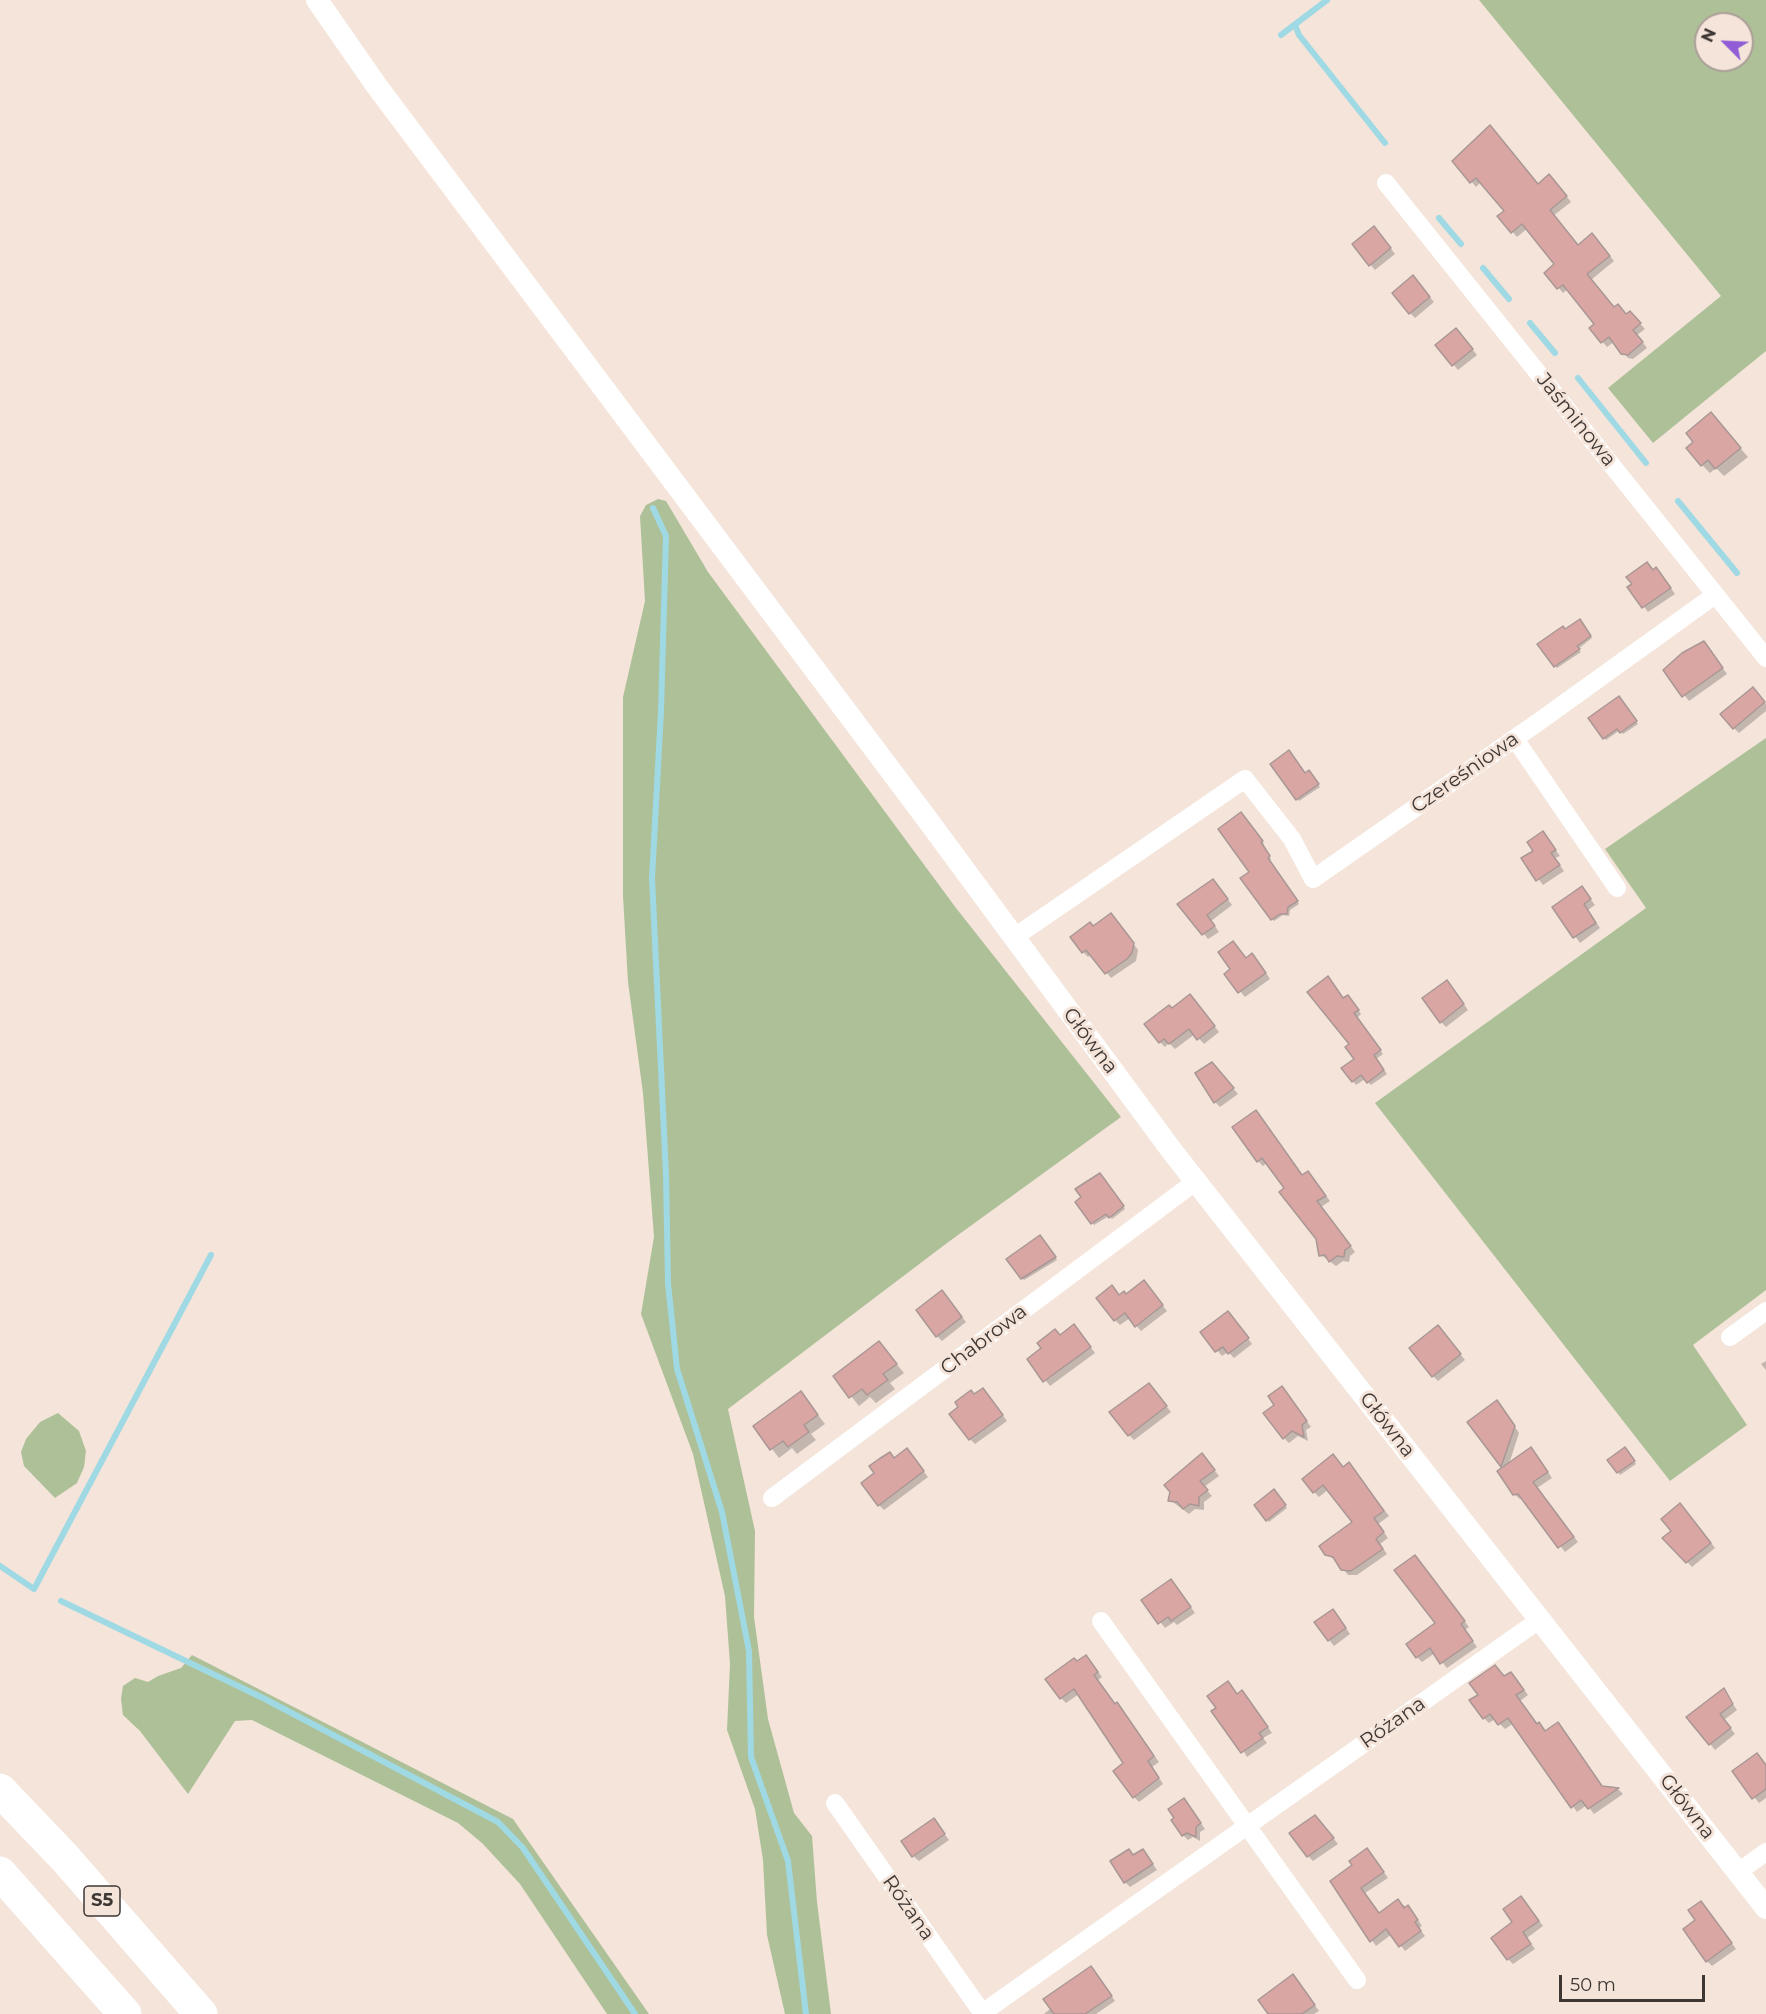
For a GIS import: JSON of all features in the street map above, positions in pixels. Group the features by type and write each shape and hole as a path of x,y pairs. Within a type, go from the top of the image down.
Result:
{"highway":[{"name":"S5","path":"0,1790 65,1858 201,2014"},
{"path":"0,1873 125,2014"}],"street":[{"name":"Główna","path":"317,0 376,85 1195,1182 1766,1908"},
{"name":"Jaśminowa","path":"1386,183 1766,658"},
{"name":"Czereśniowa","path":"1013,939 1245,779 1292,839 1313,879 1515,739 1715,595"},
{"path":"1515,739 1617,888"},
{"name":"Chabrowa","path":"772,1498 1195,1182"},
{"path":"1730,1337 1766,1311"},
{"name":"Różana","path":"835,1803 982,2013 1539,1620"},
{"path":"1101,1622 1357,1980"},
{"path":"1738,1872 1766,1852"}],"green space":[{"path":"1479,0 1766,0 1766,351 1653,443 1608,388 1721,296"},
{"path":"658,499 666,501 708,572 956,908 1121,1117 947,1243 728,1409 755,1531 754,1617 768,1719 794,1813 812,1836 817,1902 831,2014 785,2014 767,1935 763,1860 755,1809 727,1730 730,1664 725,1596 693,1454 641,1314 654,1237 643,1093 628,982 623,896 623,697 645,601 640,516 646,505"},
{"path":"1766,738 1766,1290 1693,1345 1747,1425 1670,1481 1375,1103 1646,908 1605,849"},
{"path":"58,1413 79,1431 86,1451 84,1467 77,1483 55,1498 24,1466 21,1452 26,1439 40,1422"},
{"path":"192,1655 513,1819 649,2014 607,2014 520,1884 482,1843 458,1823 252,1720 235,1721 188,1794 140,1731 123,1715 121,1699 123,1686 135,1678 148,1682 181,1668"}],"building":[{"path":"1490,125 1538,184 1549,174 1567,196 1550,210 1578,245 1592,233 1610,256 1587,274 1614,307 1618,304 1626,314 1630,311 1641,323 1633,330 1643,342 1628,355 1621,354 1609,337 1601,343 1589,328 1594,324 1563,285 1557,289 1544,273 1554,264 1522,224 1511,233 1497,216 1504,211 1476,178 1470,183 1452,161"},
{"path":"1374,226 1391,248 1369,266 1352,244"},
{"path":"1413,275 1430,297 1409,314 1392,293"},
{"path":"1456,328 1473,349 1452,366 1435,345"},
{"path":"1711,412 1741,448 1715,469 1708,460 1701,466 1686,448 1693,442 1686,433"},
{"path":"1647,562 1653,570 1656,567 1671,588 1642,608 1627,587 1632,584 1626,577"},
{"path":"1580,619 1591,636 1577,646 1580,649 1554,667 1537,644 1563,626 1565,629"},
{"path":"1704,641 1723,668 1682,697 1663,670 1682,653"},
{"path":"1753,687 1765,702 1733,729 1720,714"},
{"path":"1619,696 1637,721 1620,733 1617,729 1603,739 1588,718"},
{"path":"1289,750 1305,773 1309,770 1319,784 1296,800 1270,764"},
{"path":"1241,812 1263,841 1261,842 1270,856 1268,858 1298,901 1288,907 1287,914 1280,914 1271,920 1240,878 1249,872 1218,829"},
{"path":"1543,831 1556,850 1551,853 1560,865 1536,881 1521,858 1533,851 1527,842"},
{"path":"1213,879 1228,899 1207,915 1215,926 1202,935 1177,904"},
{"path":"1582,886 1591,899 1584,904 1596,923 1573,938 1552,907"},
{"path":"1111,913 1134,943 1132,953 1127,959 1105,974 1086,950 1082,953 1070,937 1090,922 1093,926"},
{"path":"1233,941 1246,958 1252,953 1266,973 1238,993 1224,974 1230,969 1218,952"},
{"path":"1328,976 1343,998 1348,995 1359,1010 1354,1013 1381,1050 1374,1055 1384,1070 1367,1083 1361,1075 1352,1082 1341,1068 1354,1059 1345,1047 1349,1044 1307,992"},
{"path":"1447,980 1464,1004 1440,1023 1422,998"},
{"path":"1190,994 1215,1026 1197,1040 1189,1029 1169,1044 1164,1039 1159,1043 1144,1024 1169,1005 1172,1008"},
{"path":"1212,1062 1234,1088 1214,1103 1195,1073"},
{"path":"1256,1110 1302,1175 1308,1171 1326,1196 1317,1201 1351,1246 1345,1250 1344,1257 1337,1256 1329,1262 1325,1255 1319,1256 1316,1239 1279,1192 1284,1188 1262,1158 1257,1162 1232,1127"},
{"path":"1100,1173 1124,1206 1109,1218 1106,1214 1091,1224 1075,1202 1081,1197 1075,1189"},
{"path":"1040,1235 1056,1257 1021,1279 1006,1259"},
{"path":"1144,1280 1163,1305 1135,1327 1125,1313 1114,1321 1096,1298 1112,1285 1119,1295 1124,1291 1126,1294"},
{"path":"942,1290 962,1317 936,1337 916,1310"},
{"path":"1228,1311 1249,1338 1228,1354 1223,1347 1215,1352 1200,1332"},
{"path":"1074,1324 1091,1347 1043,1382 1027,1359 1041,1348 1037,1343 1055,1329 1060,1335"},
{"path":"1438,1325 1461,1354 1432,1377 1409,1348"},
{"path":"879,1341 897,1364 883,1374 888,1380 867,1395 862,1389 849,1398 833,1376"},
{"path":"1149,1383 1167,1406 1128,1436 1109,1412"},
{"path":"1282,1386 1307,1421 1302,1425 1304,1437 1292,1431 1283,1439 1263,1413 1274,1405 1268,1396"},
{"path":"983,1388 1003,1415 969,1440 949,1414 958,1407 955,1402 971,1390 974,1394"},
{"path":"801,1391 818,1415 804,1425 809,1432 788,1447 783,1441 770,1450 753,1426"},
{"path":"1497,1400 1515,1426 1501,1467 1467,1422"},
{"path":"1531,1447 1548,1472 1533,1482 1574,1537 1558,1548 1518,1494 1513,1495 1497,1471"},
{"path":"1625,1447 1635,1461 1617,1473 1607,1460"},
{"path":"907,1448 924,1471 878,1506 861,1483 874,1473 869,1466 890,1452 894,1458"},
{"path":"1202,1453 1215,1470 1200,1481 1208,1490 1199,1497 1199,1506 1190,1504 1183,1509 1177,1502 1168,1501 1170,1492 1164,1485"},
{"path":"1333,1454 1343,1467 1349,1462 1384,1511 1374,1518 1384,1532 1376,1539 1383,1549 1351,1571 1341,1570 1333,1557 1325,1555 1319,1546 1352,1522 1323,1485 1313,1493 1302,1479"},
{"path":"1274,1489 1286,1505 1266,1521 1254,1505"},
{"path":"1680,1503 1711,1543 1686,1563 1662,1538 1671,1531 1661,1519"},
{"path":"1415,1555 1465,1621 1461,1624 1473,1641 1440,1664 1430,1648 1416,1658 1406,1644 1435,1623 1394,1570"},
{"path":"1171,1579 1191,1607 1171,1621 1168,1617 1158,1624 1141,1600"},
{"path":"1333,1609 1346,1628 1328,1641 1314,1622"},
{"path":"1086,1655 1098,1672 1094,1675 1115,1704 1117,1702 1154,1756 1148,1761 1159,1778 1133,1798 1113,1771 1123,1763 1074,1689 1060,1699 1045,1679 1074,1658 1077,1661"},
{"path":"1495,1665 1504,1676 1511,1672 1524,1690 1516,1695 1537,1724 1539,1722 1545,1731 1558,1722 1602,1786 1619,1788 1588,1809 1581,1800 1571,1808 1508,1718 1498,1725 1490,1714 1483,1719 1469,1700 1478,1695 1469,1683"},
{"path":"1228,1681 1237,1694 1242,1690 1268,1727 1259,1733 1263,1738 1241,1753 1211,1711 1216,1708 1207,1696"},
{"path":"1724,1688 1733,1704 1720,1714 1731,1728 1709,1745 1686,1717"},
{"path":"1757,1753 1766,1765 1766,1789 1752,1799 1732,1771"},
{"path":"1184,1798 1201,1823 1196,1827 1196,1837 1187,1833 1182,1836 1171,1820 1174,1818 1168,1809"},
{"path":"1315,1815 1334,1838 1307,1857 1289,1833"},
{"path":"934,1818 945,1834 912,1857 901,1841"},
{"path":"1367,1848 1384,1872 1361,1888 1379,1913 1398,1899 1404,1908 1408,1905 1418,1920 1415,1922 1421,1931 1399,1947 1386,1929 1370,1942 1330,1881 1352,1865 1349,1861"},
{"path":"1129,1849 1133,1855 1143,1849 1153,1864 1124,1883 1110,1861"},
{"path":"1521,1896 1539,1921 1523,1932 1531,1944 1507,1960 1491,1938 1512,1922 1503,1909"},
{"path":"1701,1901 1732,1943 1706,1962 1683,1929 1695,1920 1688,1910"},
{"path":"1091,1966 1112,1996 1085,2014 1054,2014 1043,1999"},
{"path":"1293,1974 1315,2005 1302,2014 1268,2014 1258,2000"}],"waterway":[{"path":"1281,35 1327,0"},
{"path":"1295,25 1299,35 1385,143"},
{"path":"1439,218 1461,244"},
{"path":"1483,268 1509,299"},
{"path":"1530,323 1555,353"},
{"path":"1578,378 1646,463"},
{"path":"1678,501 1737,573"},
{"path":"653,508 666,536 661,711 652,878 666,1175 668,1283 677,1369 722,1512 749,1651 751,1757 788,1861 806,2014"},
{"path":"0,1566 34,1589 211,1255"},
{"path":"61,1601 265,1699 498,1822 523,1848 635,2014"}]}
